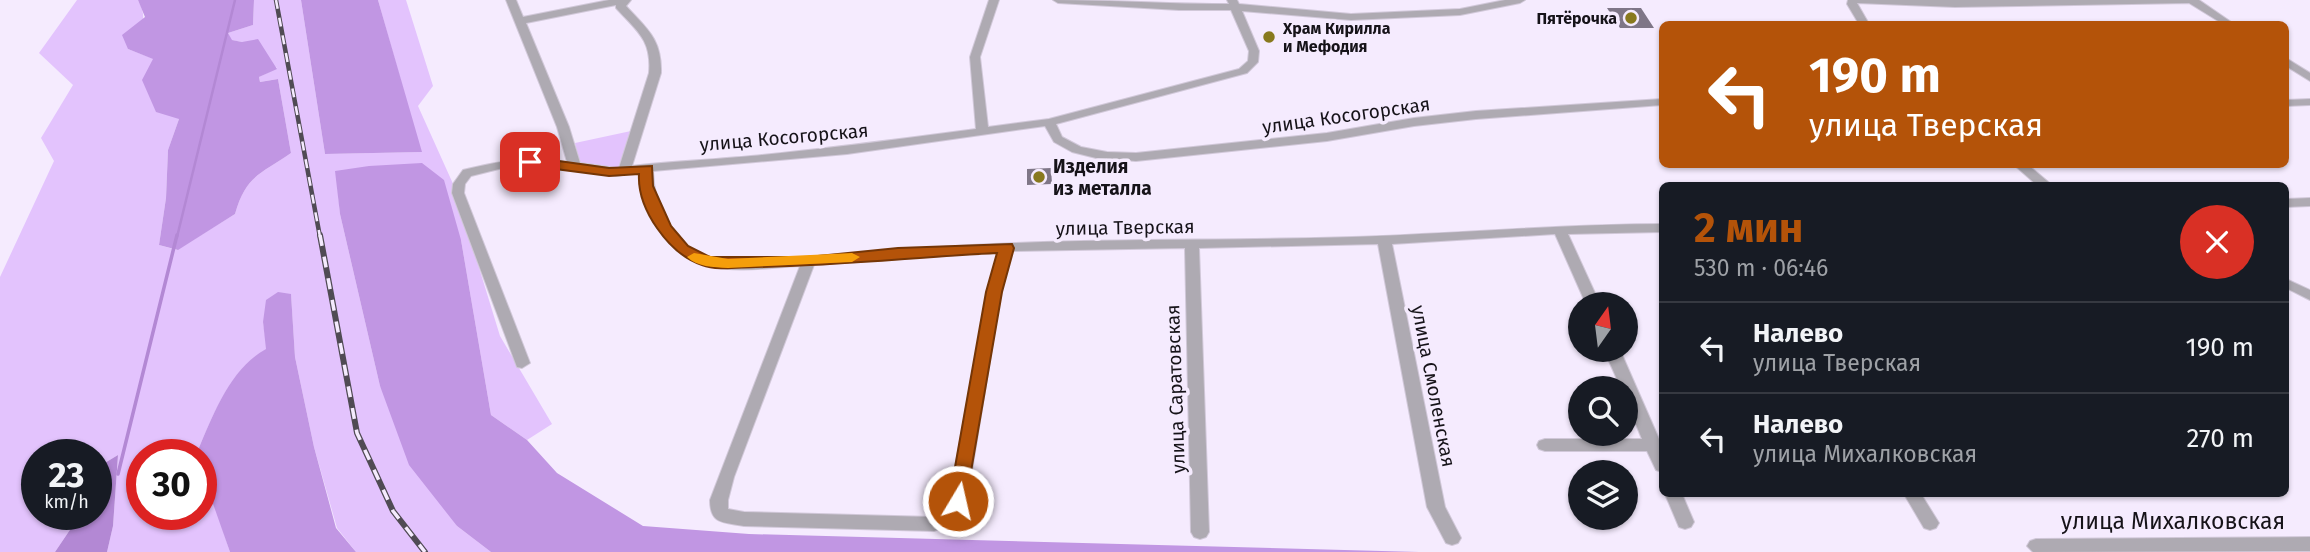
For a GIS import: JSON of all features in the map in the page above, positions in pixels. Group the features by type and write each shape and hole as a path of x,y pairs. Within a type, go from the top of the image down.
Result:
{"street":[{"path":"511,0 563,127 575,168"},
{"path":"520,21 625,0"},
{"path":"624,172 656,64 651,40 620,6 625,0"},
{"path":"982,129 975,57 994,0"},
{"path":"1058,0 1179,7 1233,4 1359,16 1460,12 1520,0"},
{"path":"1862,21 1852,4 1855,0 1955,4 2192,0 2224,21"},
{"name":"улица Косогорская","path":"647,169 682,163 847,150 982,129 1049,122 1237,74 1251,65 1254,51 1233,4"},
{"path":"2289,63 2310,78"},
{"name":"улица Косогорская","path":"1049,122 1058,140 1065,144 1108,156 1136,156 1327,137 1452,118 1659,102"},
{"path":"2289,103 2310,102"},
{"path":"522,363 514,349 458,188 467,173 497,165 530,162 624,172 647,169"},
{"path":"2025,168 2042,182"},
{"name":"улица Тверская","path":"647,169 646,186 660,221 677,244 694,257 707,262 728,264 808,262 898,253 1006,248 1192,245 1659,228"},
{"path":"2289,203 2310,202"},
{"path":"1560,230 1587,292"},
{"name":"улица Смоленская","path":"1384,239 1436,507 1452,538"},
{"name":"улица Саратовская","path":"1192,245 1200,532"},
{"path":"808,262 726,477 718,509 721,515 744,519 934,524 951,516 958,501 994,292 1006,248"},
{"path":"2289,285 2310,296"},
{"path":"1545,444 1658,444 1618,362"},
{"path":"1675,497 1685,522"},
{"path":"1915,497 1930,523"},
{"name":"улица Михалковская","path":"2036,546 2310,544"}],"shaded area":[{"path":"77,0 138,0 143,14 142,25 128,49 154,59 179,119 168,150 166,198 159,245 177,250 235,214 250,183 291,153 278,79 260,82 259,77 277,68 242,42 231,40 228,33 253,25 254,0 301,0 325,154 421,152 378,0 406,0 433,86 418,106 454,186 500,336 552,424 527,440 491,415 461,240 336,171 340,214 380,386 457,526 491,552 356,552 337,528 314,447 295,357 291,295 263,322 267,349 243,368 233,380 203,439 126,439 126,530 217,530 217,512 230,552 107,552 113,526 118,455 112,459 112,439 21,439 21,530 70,530 55,552 0,552 0,277 54,161 41,138 73,85 39,53"},
{"path":"138,0 254,0 253,25 228,33 232,40 242,42 258,39 277,69 259,77 260,82 278,79 291,153 250,183 235,214 178,250 159,245 166,198 168,150 179,119 156,112 142,80 153,59 128,49 122,35 145,17"},
{"path":"301,0 378,0 422,152 325,154"},
{"path":"631,131 619,168 580,164 575,143"},
{"path":"422,163 444,180 461,240 491,415 527,440 557,473 643,526 749,534 1419,552 491,552 457,526 409,465 380,386 340,214 335,171"},
{"path":"278,292 291,294 295,357 314,447 336,528 356,552 230,552 217,515 217,439 203,439 224,393 233,380 242,368 266,349 263,322 266,300"},
{"path":"118,455 113,526 107,552 55,552 70,530 112,530 112,459"}],"building":[{"name":"Пятёрочка","path":"1607,8 1641,8 1654,28 1620,28"},
{"name":"Изделия из металла","path":"1051,168 1052,184 1027,185 1027,169"}],"waterway":[{"path":"177,237 235,0"},
{"path":"118,474 177,235"}],"railway":[{"path":"276,0 320,237"},
{"path":"320,235 357,433 393,511 425,552"}],"slow traffic":[{"path":"694,257 707,262 728,264 808,262 852,257"}],"place":[{"name":"Пятёрочка","path":"1631,18"},
{"name":"Храм Кирилла и Мефодия","path":"1269,37"},
{"name":"Изделия из металла","path":"1039,177"}],"route":[{"path":"530,162 609,172 647,169 646,186 664,227 682,249 707,262 808,262 898,253 1006,248 994,292 958,501"}]}
